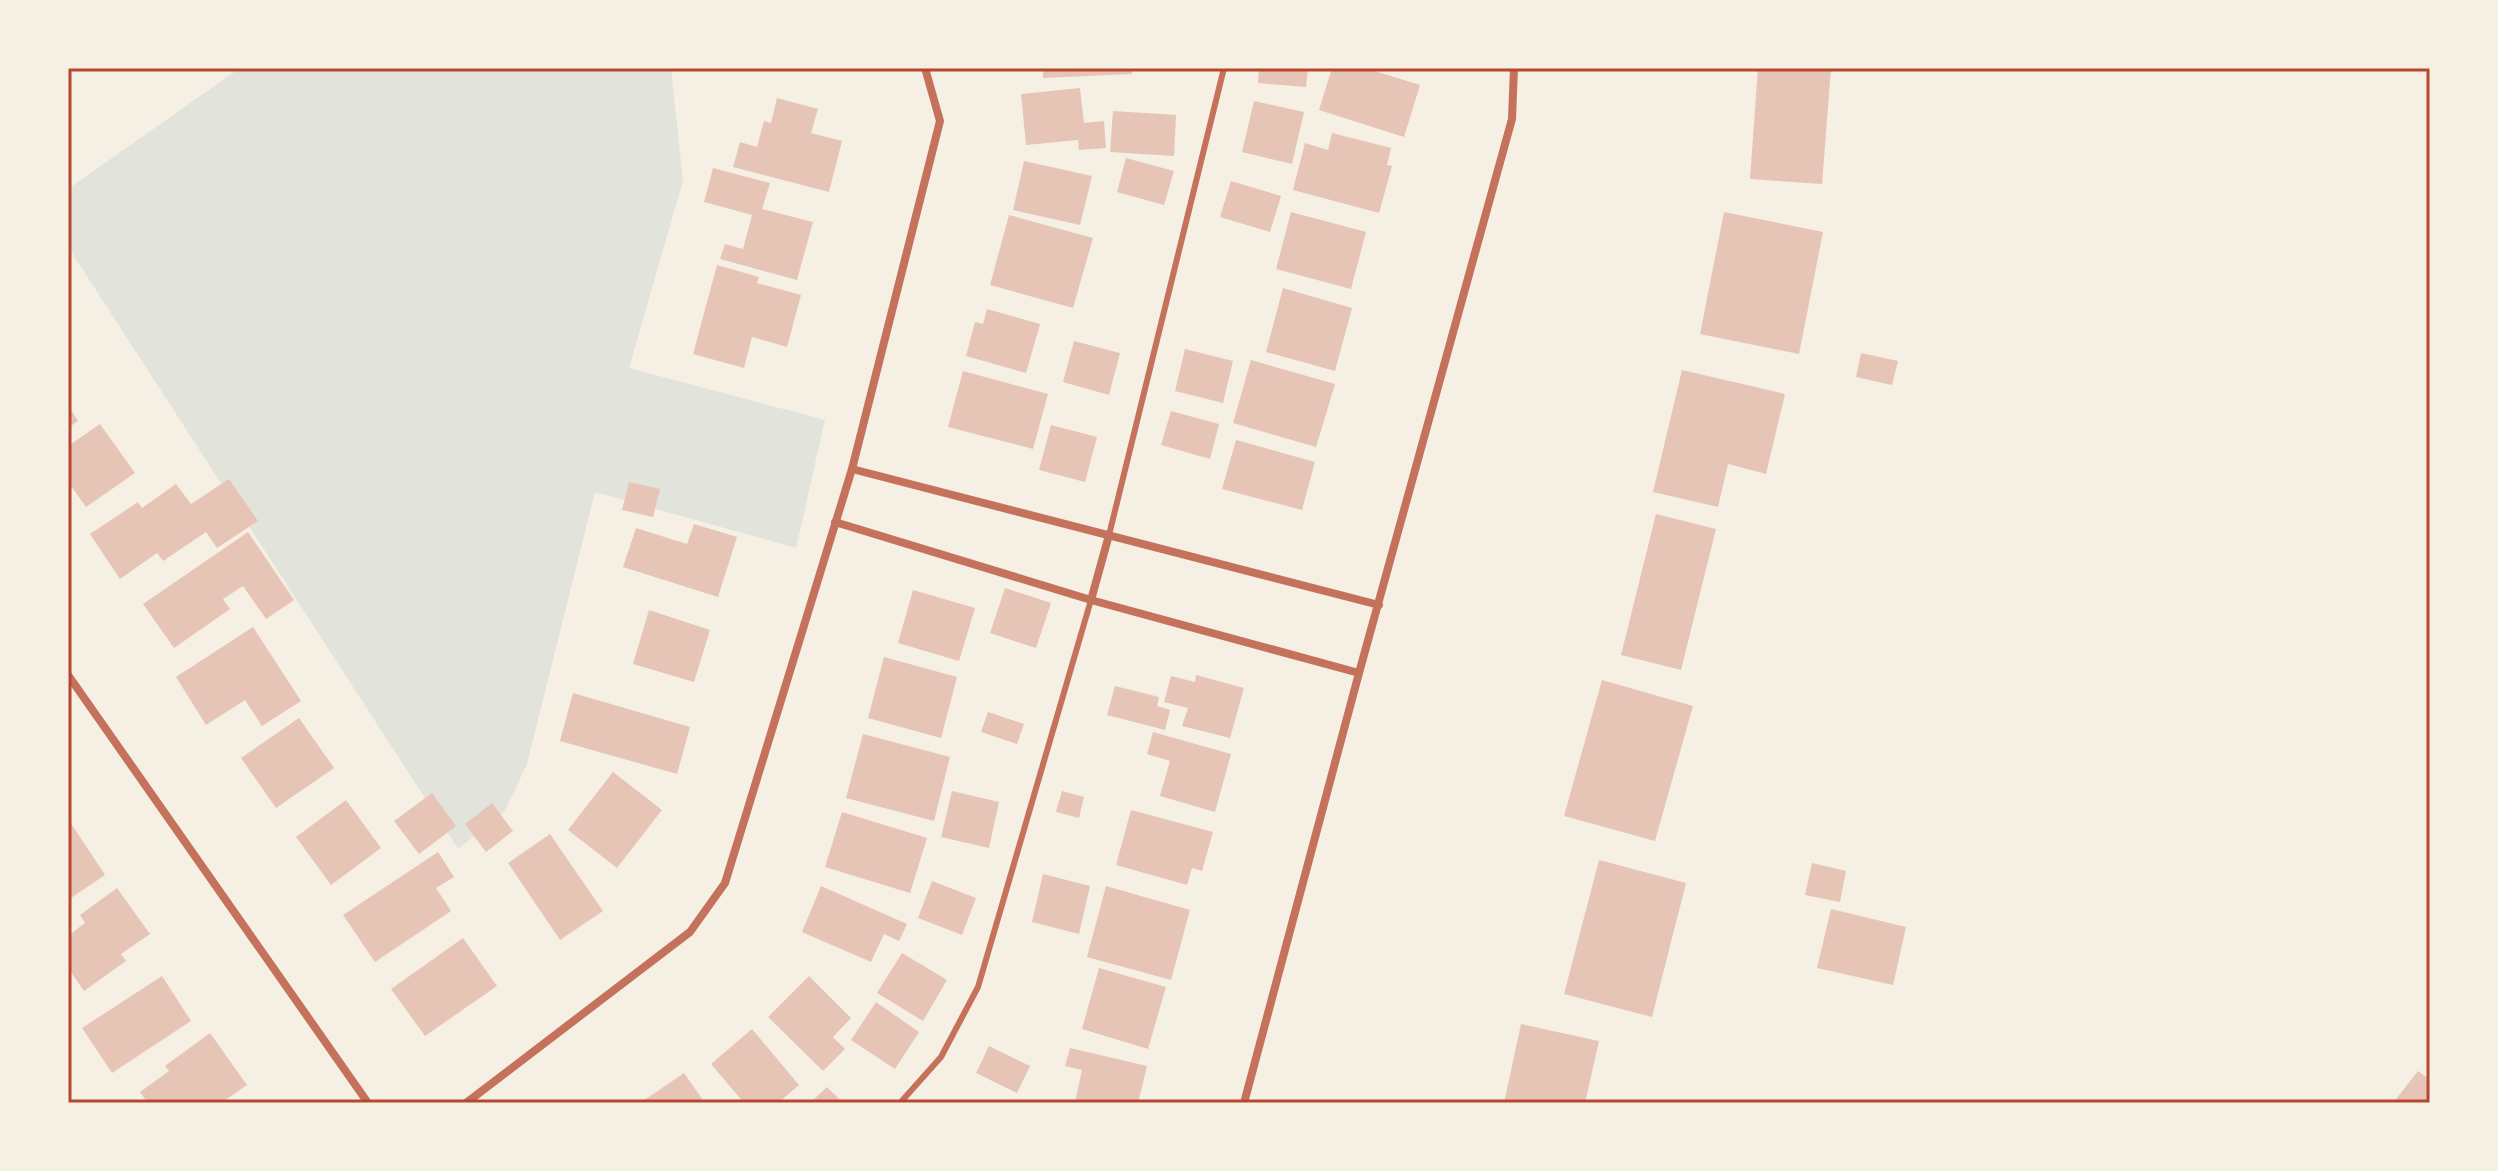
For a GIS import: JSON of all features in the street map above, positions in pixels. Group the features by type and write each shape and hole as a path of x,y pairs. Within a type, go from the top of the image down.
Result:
{"street":[{"path":"466,1103 690,932 725,883 852,469 940,121 925,68"},
{"path":"1244,1103 1512,119 1514,68"},
{"path":"852,469 1379,605"},
{"path":"835,522 1091,600 1359,673"},
{"path":"1091,600 1109,535"},
{"path":"68,675 368,1103"}],"lane":[{"path":"1109,535 1224,68"},
{"path":"900,1103 941,1057 978,987 1091,600"}],"shaded area":[{"path":"240,68 671,68 683,181 629,368 825,420 796,548 595,492 527,764 505,811 458,849 68,247 68,189"}],"building":[{"path":"1043,68 1132,68 1132,74 1043,78"},
{"path":"1259,68 1308,68 1306,87 1258,83"},
{"path":"1332,68 1365,68 1420,85 1404,137 1319,110"},
{"path":"1758,68 1831,68 1822,184 1750,179"},
{"path":"1080,88 1084,123 1104,121 1106,148 1079,150 1078,140 1026,145 1021,94"},
{"path":"777,98 818,109 811,133 842,141 829,192 733,167 740,142 757,147 764,121 771,123"},
{"path":"1254,101 1304,112 1292,164 1242,152"},
{"path":"1113,111 1176,115 1174,156 1110,152"},
{"path":"1332,133 1391,148 1387,165 1392,166 1379,213 1293,190 1305,143 1328,150"},
{"path":"1126,158 1174,171 1164,205 1117,192"},
{"path":"1024,161 1092,176 1080,225 1013,210"},
{"path":"713,168 770,183 762,209 813,222 797,280 720,259 725,244 743,249 752,215 704,202"},
{"path":"1231,181 1281,196 1270,232 1220,217"},
{"path":"1291,212 1366,232 1351,289 1276,269"},
{"path":"1724,212 1823,232 1799,354 1700,334"},
{"path":"1009,215 1093,238 1073,308 990,285"},
{"path":"717,265 759,277 757,283 801,295 787,347 752,337 744,368 693,354"},
{"path":"1283,288 1352,308 1335,371 1266,352"},
{"path":"987,309 1040,324 1026,373 966,356 975,322 983,324"},
{"path":"1074,341 1120,353 1109,395 1063,382"},
{"path":"1185,349 1233,361 1223,403 1175,391"},
{"path":"1861,353 1898,361 1892,385 1856,377"},
{"path":"1251,360 1335,384 1316,447 1233,423"},
{"path":"1682,370 1785,394 1766,474 1728,464 1718,507 1653,492"},
{"path":"963,371 1048,394 1033,449 948,427"},
{"path":"68,405 78,421 68,428"},
{"path":"1171,411 1219,424 1210,459 1161,445"},
{"path":"100,424 135,473 86,507 68,482 68,446"},
{"path":"1051,425 1097,437 1085,482 1039,470"},
{"path":"1236,440 1315,462 1302,510 1222,489"},
{"path":"229,479 258,521 217,548 206,532 163,561 157,553 120,579 90,534 138,502 142,508 176,484 191,504"},
{"path":"629,482 660,489 653,517 622,510"},
{"path":"1656,514 1716,529 1681,670 1621,655"},
{"path":"694,524 737,537 718,597 623,567 636,528 687,544"},
{"path":"248,532 294,600 266,619 243,586 223,599 230,609 174,648 143,604"},
{"path":"1005,588 1051,603 1036,648 990,633"},
{"path":"913,590 975,608 959,661 898,643"},
{"path":"649,610 710,630 694,682 633,664"},
{"path":"253,627 301,701 262,726 245,700 206,725 176,677"},
{"path":"884,657 957,677 941,738 868,718"},
{"path":"1196,675 1244,688 1230,738 1182,726 1188,708 1164,702 1171,676 1195,682"},
{"path":"1602,680 1693,706 1655,841 1564,816"},
{"path":"1115,686 1159,697 1157,706 1170,710 1165,730 1107,715"},
{"path":"573,693 690,727 677,774 560,741"},
{"path":"988,712 1024,724 1017,744 981,732"},
{"path":"299,718 334,768 276,808 241,758"},
{"path":"1153,732 1231,754 1215,812 1160,796 1170,761 1147,754"},
{"path":"863,734 950,757 934,821 846,798"},
{"path":"613,772 662,810 617,868 568,830"},
{"path":"952,791 999,802 989,848 941,837"},
{"path":"1062,791 1084,797 1079,818 1056,812"},
{"path":"432,793 456,826 419,854 394,821"},
{"path":"346,800 381,848 331,885 296,837"},
{"path":"492,803 513,831 486,852 465,824"},
{"path":"1131,810 1213,832 1202,871 1192,868 1187,885 1116,865"},
{"path":"842,812 927,838 910,893 825,867"},
{"path":"68,823 105,875 68,900"},
{"path":"550,834 603,911 560,940 508,863"},
{"path":"438,852 454,877 436,888 451,911 375,962 343,915"},
{"path":"1599,860 1686,883 1652,1017 1564,994"},
{"path":"1812,863 1846,871 1840,902 1805,895"},
{"path":"1043,874 1090,886 1079,934 1032,922"},
{"path":"932,881 976,898 962,935 918,918"},
{"path":"821,886 907,924 899,941 884,934 871,962 802,932"},
{"path":"1106,886 1190,910 1171,980 1087,957"},
{"path":"117,888 150,934 121,954 126,961 84,991 68,968 68,936 85,923 80,915"},
{"path":"1831,909 1906,927 1893,985 1817,968"},
{"path":"463,938 497,986 425,1036 391,989"},
{"path":"902,953 947,980 923,1021 877,993"},
{"path":"1099,968 1166,987 1148,1049 1082,1029"},
{"path":"162,976 191,1021 112,1073 82,1028"},
{"path":"809,976 851,1018 833,1037 845,1049 823,1071 768,1017"},
{"path":"876,1002 919,1032 895,1069 851,1040"},
{"path":"1521,1024 1599,1041 1585,1103 1504,1103"},
{"path":"752,1029 799,1085 778,1103 744,1103 711,1064"},
{"path":"210,1033 247,1085 221,1103 148,1103 140,1092 169,1071 165,1066"},
{"path":"989,1046 1030,1066 1017,1093 976,1073"},
{"path":"1070,1048 1147,1066 1138,1103 1075,1103 1082,1070 1065,1066"},
{"path":"2418,1071 2430,1080 2430,1103 2393,1103"},
{"path":"684,1073 705,1103 640,1103"},
{"path":"827,1087 843,1103 810,1103"}]}
